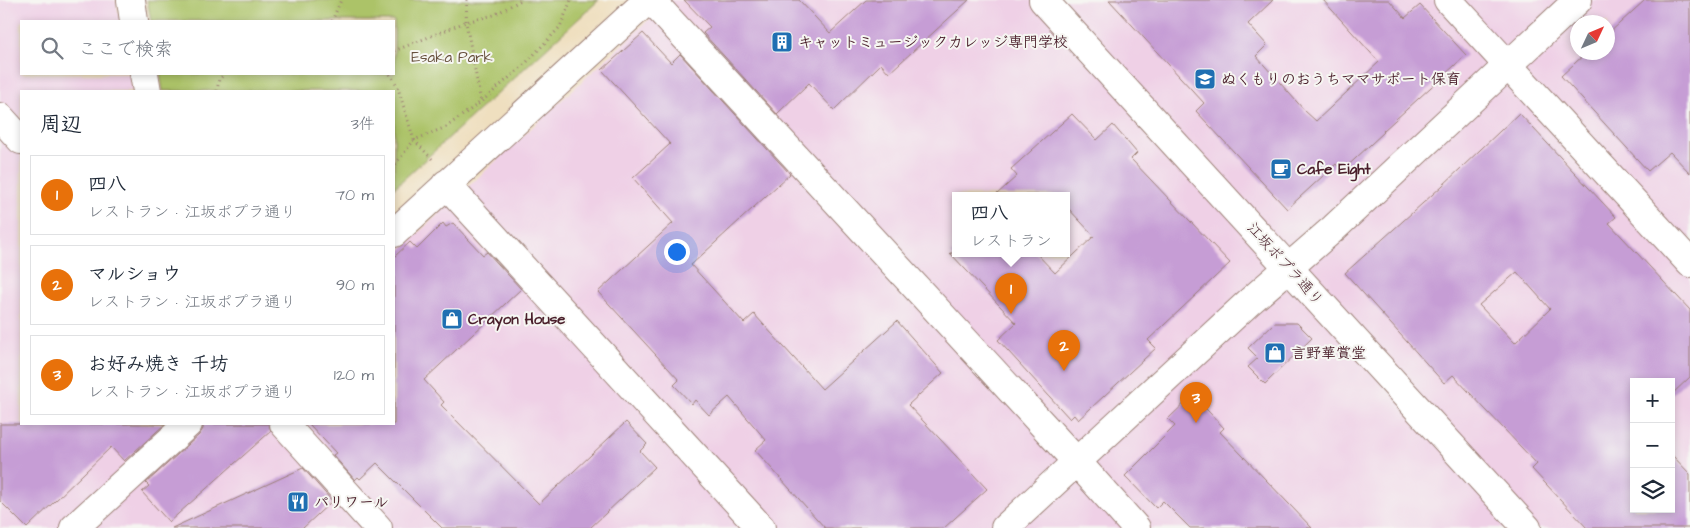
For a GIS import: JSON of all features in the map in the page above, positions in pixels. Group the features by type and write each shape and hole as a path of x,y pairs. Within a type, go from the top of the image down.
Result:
{"street":[{"path":"130,0 134,20"},
{"path":"395,232 441,174 649,0 1136,528"},
{"name":"江坂ポプラ通り","path":"1043,0 1527,528"},
{"path":"1448,0 1690,263"},
{"path":"1005,528 1248,303 1334,228 1578,0"},
{"path":"144,75 148,90"},
{"path":"0,117 20,139"},
{"path":"441,174 761,528"},
{"path":"74,528 187,425"},
{"path":"285,425 378,528"}],"path":[{"path":"332,20 341,0"},
{"path":"467,0 466,22 481,102"},
{"path":"395,51 466,22 494,15 521,0"},
{"path":"395,165 414,140 446,127 481,102 525,64 560,27 571,0"},
{"path":"217,90 219,79 224,75"},
{"path":"391,75 397,85 414,140 441,174"}],"shaded area":[{"path":"0,0 116,0 120,20 20,20 20,75 130,75 133,90 20,90 20,425 395,425 395,254 670,0 1690,0 1690,528 0,528"}],"green space":[{"name":"Esaka Park","path":"147,0 599,0 395,187 395,90 163,90 160,75 395,75 395,20 151,20"}],"building":[{"name":"キャットミュージックカレッジ専門学校","path":"684,0 799,0 830,33 866,0 969,0 889,73 881,64 834,110 809,83 777,114 703,33 710,27"},
{"path":"1109,0 1273,0 1248,24 1267,45 1256,56 1316,121 1379,62 1323,0 1389,0 1405,18 1420,5 1466,55 1342,171 1336,164 1287,209 1196,111 1204,103"},
{"path":"1645,0 1690,0 1690,173 1670,152 1648,171 1561,76 1578,60 1615,60 1615,28"},
{"path":"643,33 671,63 680,54 790,174 691,265 744,323 754,314 822,389 897,321 943,373 908,405 987,489 944,528 825,528 755,450 766,440 729,397 709,415 695,400 692,404 674,385 679,380 598,292 673,223 633,178 670,144 602,70"},
{"path":"1519,113 1616,217 1609,223 1690,310 1690,377 1675,391 1675,378 1630,378 1630,513 1675,513 1675,458 1690,474 1690,528 1587,528 1532,469 1537,464 1453,375 1444,383 1345,273 1442,186","holes":["1517,272 1550,309 1515,343 1479,305"]},
{"path":"1072,114 1097,140 1113,125 1137,153 1131,159 1230,263 1148,340 1156,348 1078,420 1074,415 1070,419 998,340 1016,323 954,257 1040,257 1055,273 1094,236 1070,210 1070,192 999,192 1017,176 1011,169"},
{"path":"443,223 446,227 453,223 483,255 487,252 521,289 424,380 444,402 441,405 539,504 626,422 647,444 640,451 655,467 590,528 442,528 377,463 360,479 358,477 355,480 333,455 336,453 310,425 395,425 395,256 410,242 417,249"},
{"name":"言野華賞堂","path":"1274,323 1297,323 1312,338 1265,384 1248,367 1258,358 1248,348"},
{"path":"1193,395 1224,428 1220,432 1312,528 1190,528 1163,501 1156,508 1125,476 1175,426 1168,419"},
{"path":"0,424 164,425 124,461 111,447 27,528 0,501"},
{"path":"203,425 269,425 271,431 169,522 142,492 149,486 146,483 199,435"},
{"path":"303,468 332,501 303,528 172,528"}],"place":[{"name":"キャットミュージックカレッジ専門学校","path":"782,42"},
{"name":"ぬくもりのおうちママサポート保育","path":"1205,79"},
{"name":"Cafe Eight","path":"1281,169"},
{"name":"四八","path":"1011,314"},
{"name":"Crayon House","path":"452,319"},
{"name":"言野華賞堂","path":"1275,353"},
{"name":"マルショウ","path":"1064,371"},
{"name":"お好み焼き 千坊","path":"1196,423"},
{"name":"パリワール","path":"298,502"}]}
